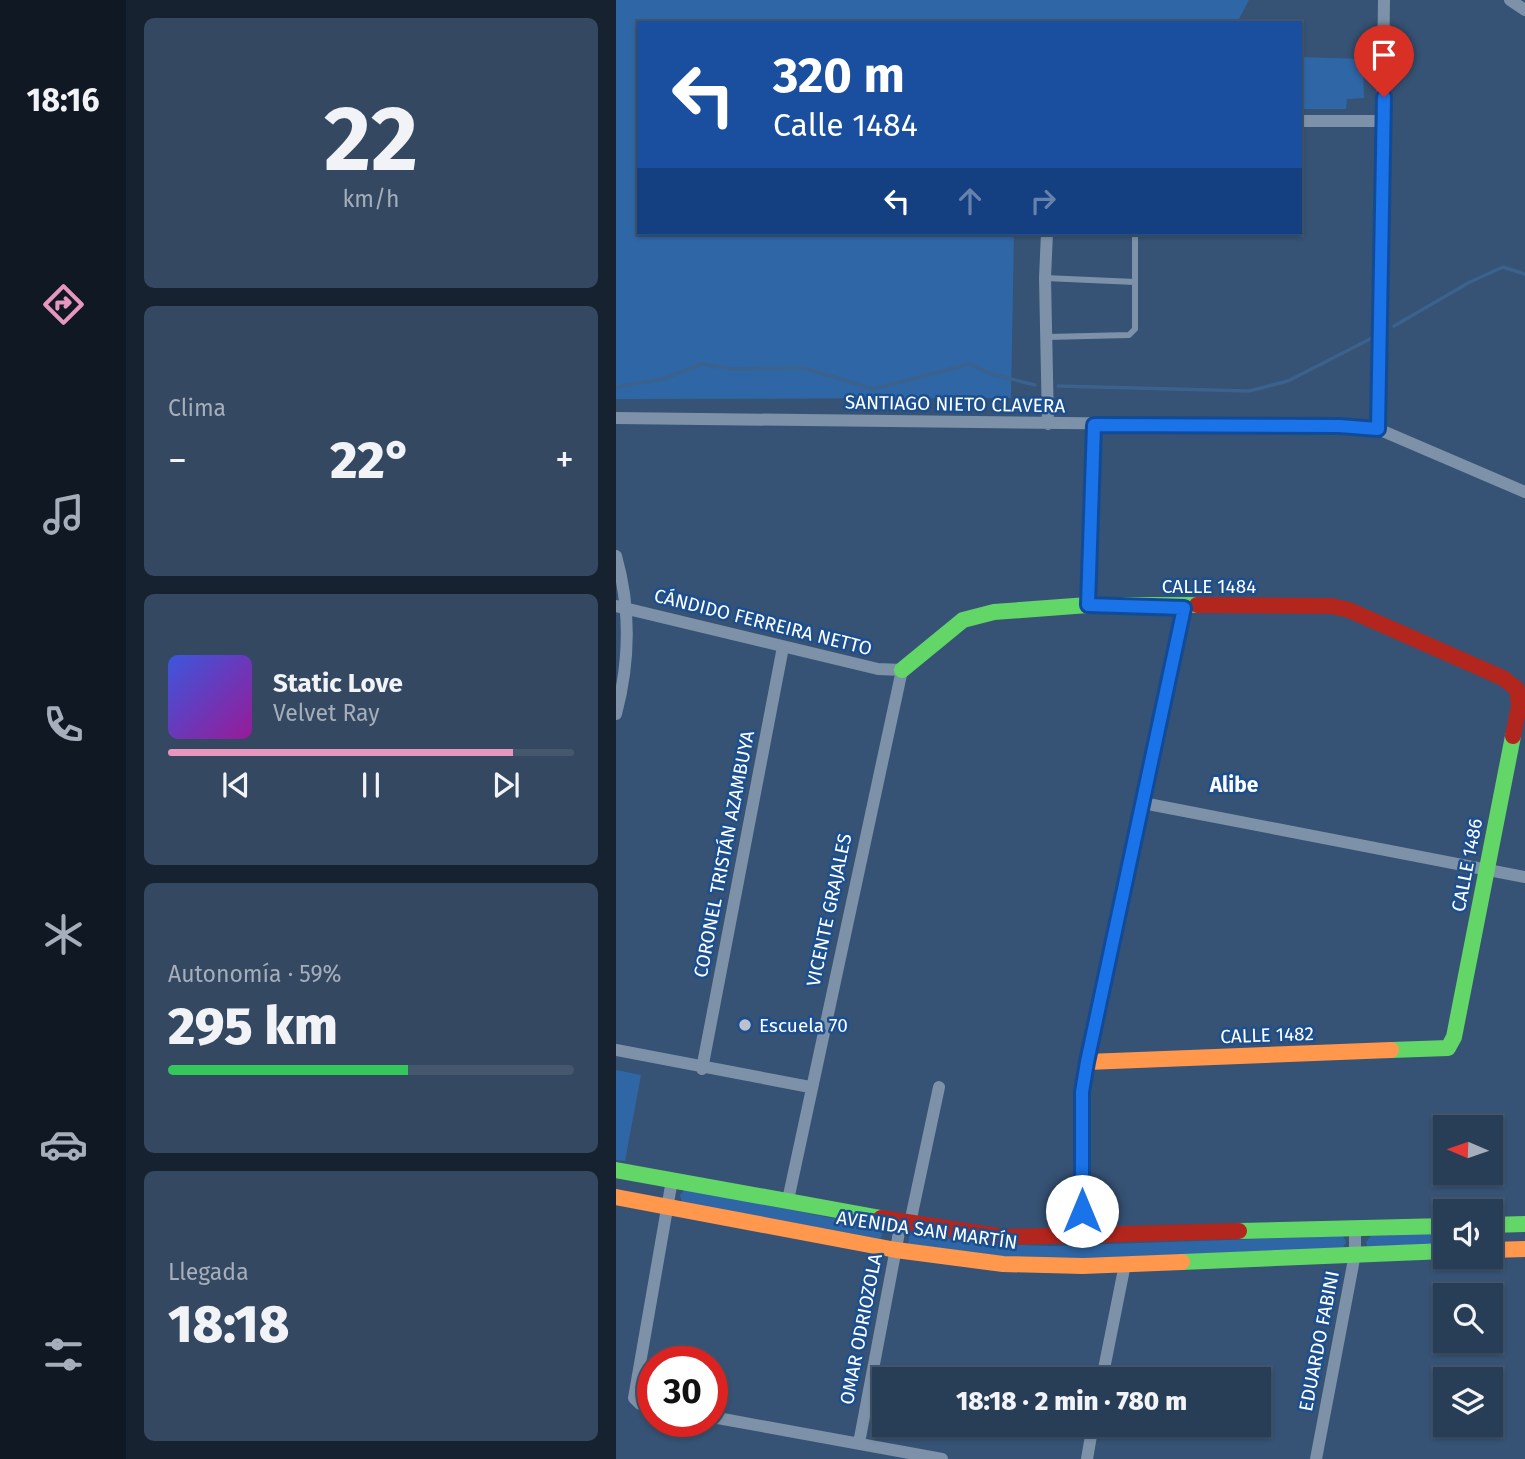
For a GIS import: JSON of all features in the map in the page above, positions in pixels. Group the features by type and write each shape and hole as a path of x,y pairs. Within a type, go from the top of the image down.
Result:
{"street":[{"path":"1378,429 1384,0"},
{"path":"1510,0 1525,10"},
{"path":"1302,121 1384,121"},
{"path":"1047,235 1045,278 1048,424"},
{"name":"SANTIAGO NIETO CLAVERA","path":"616,418 1339,426 1378,429 1525,492"},
{"path":"1088,605 1094,425"},
{"path":"616,556 626,659 616,714"},
{"name":"CALLE 1484","path":"902,670 963,620 976,615 1088,605 1184,608 1332,606 1349,610 1503,678 1517,689"},
{"name":"CÁNDIDO FERREIRA NETTO","path":"622,607 877,670 902,670"},
{"path":"1082,1236 1082,1092 1184,608"},
{"name":"CORONEL TRISTÁN AZAMBUYA","path":"702,1069 783,647"},
{"name":"VICENTE GRAJALES","path":"788,1200 810,1087 902,670"},
{"name":"CALLE 1486","path":"1448,1048 1454,1037 1488,870 1519,706 1517,689"},
{"path":"1143,803 1525,877"},
{"name":"CALLE 1482","path":"1087,1062 1448,1048"},
{"path":"616,1050 702,1069 810,1087"},
{"name":"OMAR ODRIOZOLA","path":"859,1443 896,1250 906,1223 939,1087"},
{"name":"AVENIDA SAN MARTÍN","path":"616,1170 906,1223 1004,1237 1433,1227"},
{"path":"643,1346 672,1180"},
{"name":"AVENIDA SAN MARTÍN","path":"616,1197 896,1250 1003,1264 1125,1264 1433,1251"},
{"path":"1503,1225 1525,1224"},
{"name":"EDUARDO FABINI","path":"1316,1459 1355,1254 1355,1230"},
{"path":"1503,1250 1525,1250"},
{"path":"1104,1367 1125,1264"},
{"path":"637,1381 634,1398 637,1401"},
{"path":"728,1420 942,1459"},
{"path":"1087,1459 1091,1437"}],"lane":[{"path":"1046,337 1129,335 1135,329 1135,235"},
{"path":"1045,278 1135,282"}],"shaded area":[{"path":"616,0 1249,0 1238,21 637,21 637,235 1014,235 1011,398 616,399"},
{"path":"1302,57 1363,59 1364,98 1347,99 1346,109 1302,109"},
{"path":"616,1070 641,1075 625,1161 616,1160"},
{"path":"685,1189 883,1228 881,1239 682,1202 680,1195"},
{"path":"910,1233 974,1243 1051,1246 1343,1236 1346,1242 1343,1248 1082,1258 1002,1256 908,1244"},
{"path":"1433,1233 1433,1245 1367,1246 1366,1242 1371,1236"}],"waterway":[{"path":"1394,326 1470,282 1503,267 1525,274"},
{"path":"1058,386 1249,391 1288,381 1374,337"},
{"path":"616,387 663,379 702,364 731,369 804,368 873,389 970,364 991,374 1035,385"}],"traffic: fast":[{"path":"902,670 963,620 994,612 1088,605 1197,605"},
{"path":"1391,1050 1448,1048 1454,1037 1513,736"},
{"path":"616,1170 881,1218"},
{"path":"1503,1225 1525,1224"},
{"path":"1239,1231 1433,1226"},
{"path":"1182,1262 1433,1252"}],"traffic: slow":[{"path":"1087,1062 1391,1050"},
{"path":"616,1197 896,1250 1003,1264 1083,1266 1182,1262"},
{"path":"1503,1250 1525,1249"}],"traffic: jam":[{"path":"1197,605 1332,606 1349,610 1503,678 1517,689 1519,706 1513,736"},
{"path":"881,1218 1004,1237 1239,1231"}],"place":[{"name":"Escuela 70","path":"745,1025"}],"district":[{"name":"Alibe","path":"1234,785"}],"route":[{"path":"1082,1211 1082,1092 1087,1062 1184,608 1088,605 1094,425 1339,426 1378,429 1384,97"}]}
